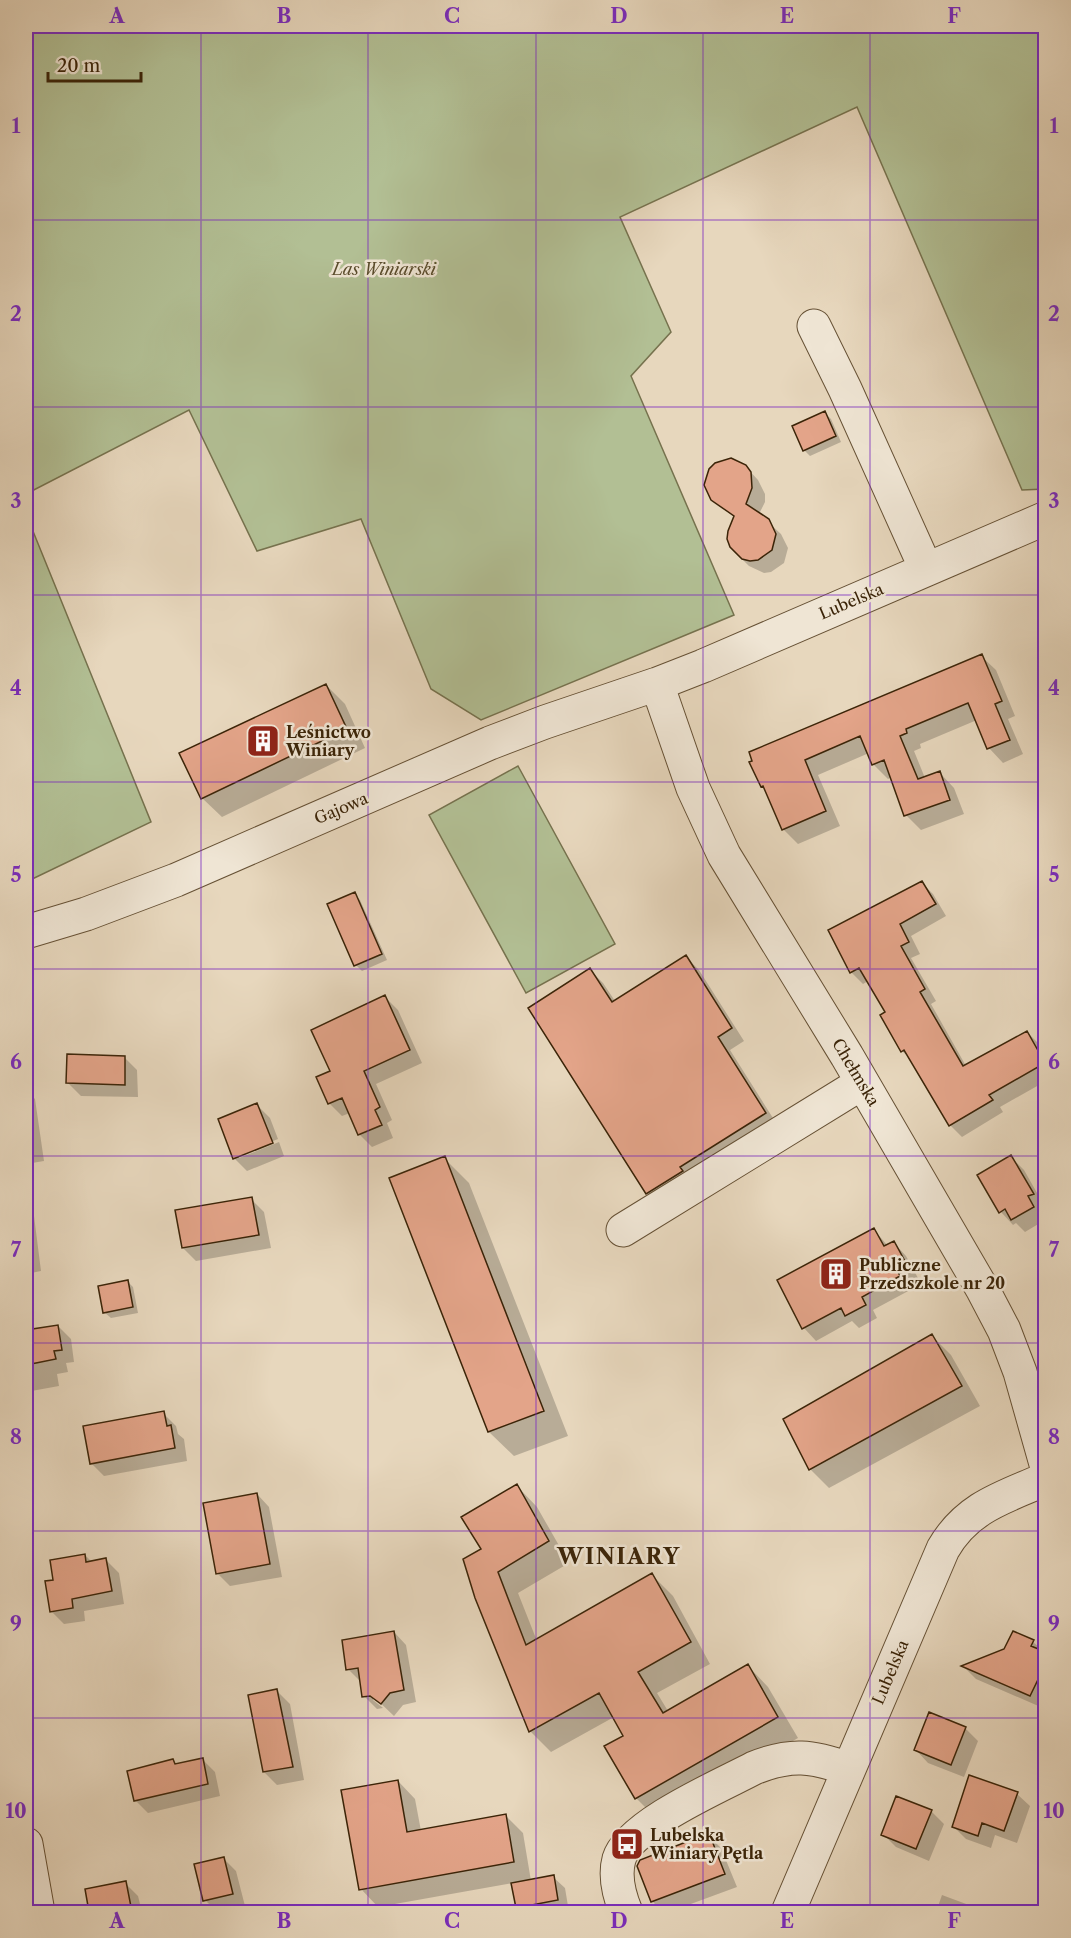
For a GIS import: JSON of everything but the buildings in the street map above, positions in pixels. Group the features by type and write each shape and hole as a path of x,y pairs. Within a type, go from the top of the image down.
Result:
{"street":[{"path":"814,326 845,389 926,570"},
{"name":"Lubelska","path":"657,684 1046,518"},
{"name":"Gajowa","path":"26,932 86,914 176,880 490,743 657,684"},
{"name":"Chełmska","path":"657,684 693,788 724,855 862,1083 1004,1330 1020,1372 1046,1464"},
{"path":"623,1230 862,1083"},
{"name":"Lubelska","path":"788,1912 943,1549 952,1534 977,1510 1046,1479"},
{"path":"626,1912 617,1885 620,1857 627,1844 653,1822 754,1768 777,1760 802,1757 819,1759 849,1769"},
{"path":"26,1844 38,1912"}],"green space":[{"name":"Las Winiarski","path":"26,26 1045,26 1045,489 1022,490 857,107 620,217 671,332 631,376 734,615 481,720 431,689 361,519 257,551 189,410 26,494"},
{"path":"26,514 151,822 26,882"},
{"path":"518,766 615,944 526,993 429,815"}],"place":[{"name":"Leśnictwo Winiary","path":"263,741"},
{"name":"Publiczne Przedszkole nr 20","path":"836,1274"},
{"name":"Lubelska Winiary Pętla","path":"627,1844"}],"district":[{"name":"WINIARY","path":"619,1556"}]}
